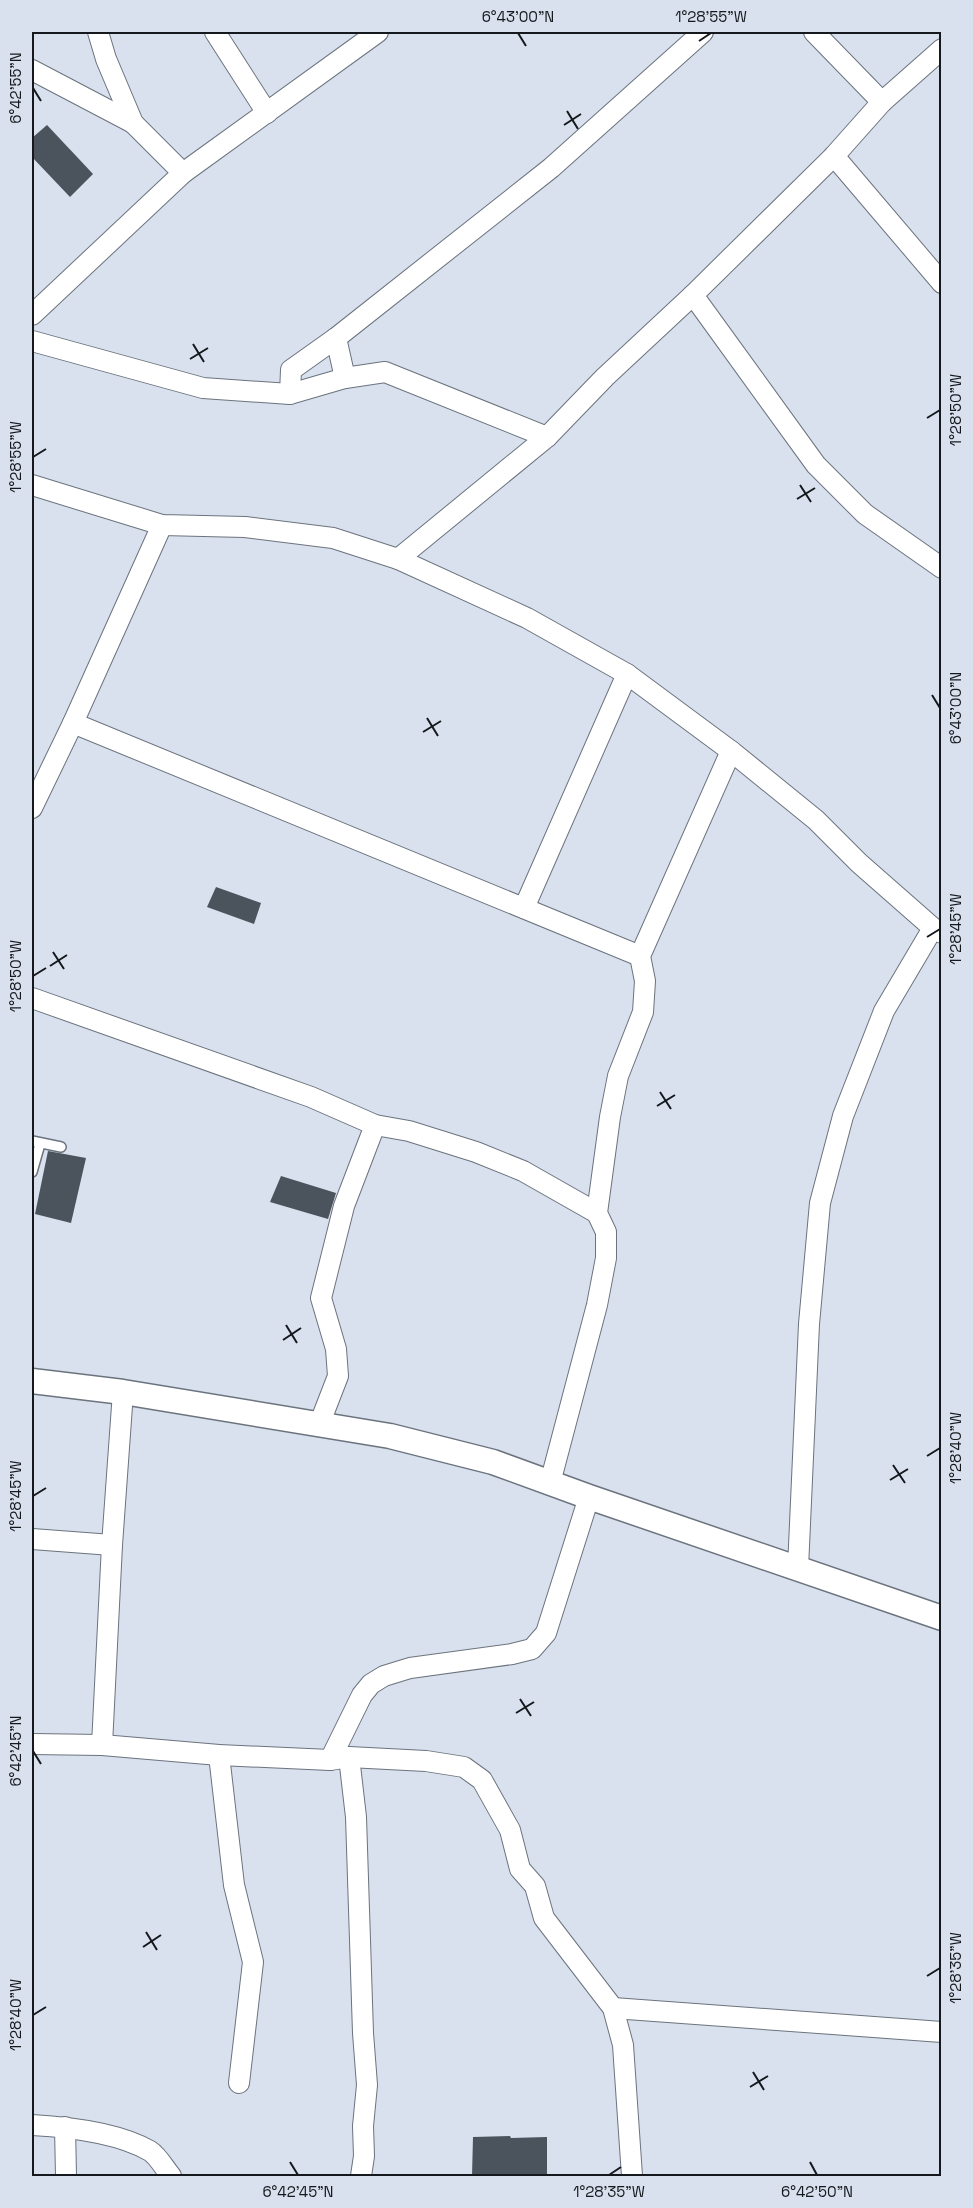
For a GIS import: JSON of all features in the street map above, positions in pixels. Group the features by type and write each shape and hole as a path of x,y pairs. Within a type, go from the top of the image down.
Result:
{"street":[{"path":"98,32 106,59 133,123"},
{"path":"215,32 267,113"},
{"path":"32,315 183,173 378,32"},
{"path":"290,394 291,370 336,338 551,168 703,32"},
{"path":"814,32 882,102"},
{"path":"399,559 547,437 605,377 693,295 834,156 882,102 942,49"},
{"path":"32,70 133,123 183,173"},
{"path":"834,156 942,283"},
{"path":"693,295 816,465 865,514 942,568"},
{"path":"336,338 345,378"},
{"path":"32,341 203,387 290,394 345,378 385,372 547,437"},
{"path":"32,485 162,525 245,527 333,538 399,559 527,618 627,674 731,751 816,820 859,863 937,931 884,1011 843,1116 820,1203 809,1324 798,1568"},
{"path":"32,807 73,723 162,525"},
{"path":"525,908 627,674"},
{"path":"73,723 640,957"},
{"path":"597,1214 618,1076 643,1012 645,981 640,957 731,751"},
{"path":"32,998 311,1097 375,1125 409,1131 439,1140 523,1171 597,1214 606,1232 606,1258 597,1305 550,1483"},
{"path":"319,1425 338,1376 336,1349 321,1298 344,1206 375,1125"},
{"path":"32,1381 123,1392 390,1436 459,1453 493,1462 942,1618"},
{"path":"102,1745 112,1545 123,1392"},
{"path":"362,2176 367,2085 363,2033 356,1817 339,1759 362,1695 371,1684 410,1668 512,1654 532,1649 546,1633 589,1497"},
{"path":"32,1539 112,1545"},
{"path":"32,1744 102,1745 219,1755 426,1761 464,1767 482,1780 510,1830 520,1869 536,1886 544,1918 613,2008 623,2045 632,2176"},
{"path":"219,1755 234,1885 253,1962 239,2083"},
{"path":"613,2008 942,2032"},
{"path":"32,2125 65,2127 110,2136 152,2152 171,2176"},
{"path":"65,2127 66,2176"}],"lane":[{"path":"32,1169 36,1142 61,1147"}],"building":[{"path":"47,125 93,174 70,197 32,157 32,138"},
{"path":"216,887 261,903 254,924 207,907"},
{"path":"48,1151 86,1158 71,1223 35,1214"},
{"path":"281,1176 336,1193 328,1219 270,1202"},
{"path":"510,2136 511,2138 547,2137 547,2176 472,2176 473,2137"}]}
